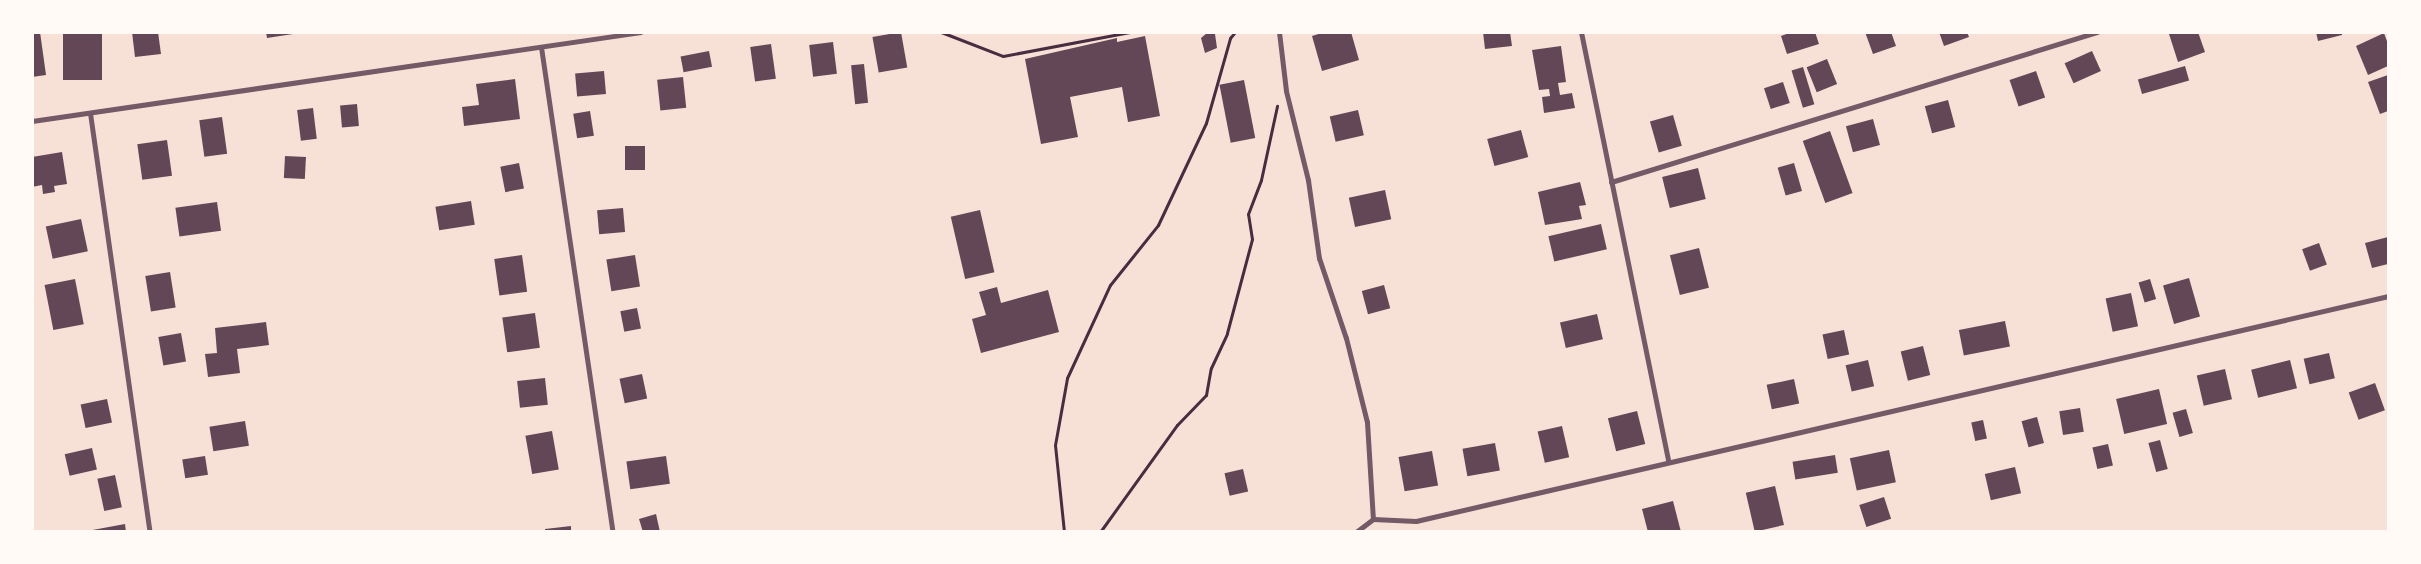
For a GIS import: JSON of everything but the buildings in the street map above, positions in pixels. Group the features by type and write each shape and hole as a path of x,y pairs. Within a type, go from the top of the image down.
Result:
{"street":[{"path":"32,121 641,32"},
{"path":"1279,32 1286,91 1308,180 1319,258 1346,338 1367,422 1373,519"},
{"path":"1581,32 1668,461"},
{"path":"1612,182 2097,32"},
{"path":"542,47 613,532"},
{"path":"90,113 150,532"},
{"path":"1356,532 1373,519 1416,521 1668,461 2388,296"}],"path":[{"path":"941,32 1003,56 1130,32"},
{"path":"1064,532 1055,445 1067,378 1110,285 1158,225 1206,123 1230,38 1235,32"},
{"path":"1100,532 1177,425 1206,395 1212,368 1228,333 1252,238 1248,214 1261,180 1272,121 1286,91"}]}
